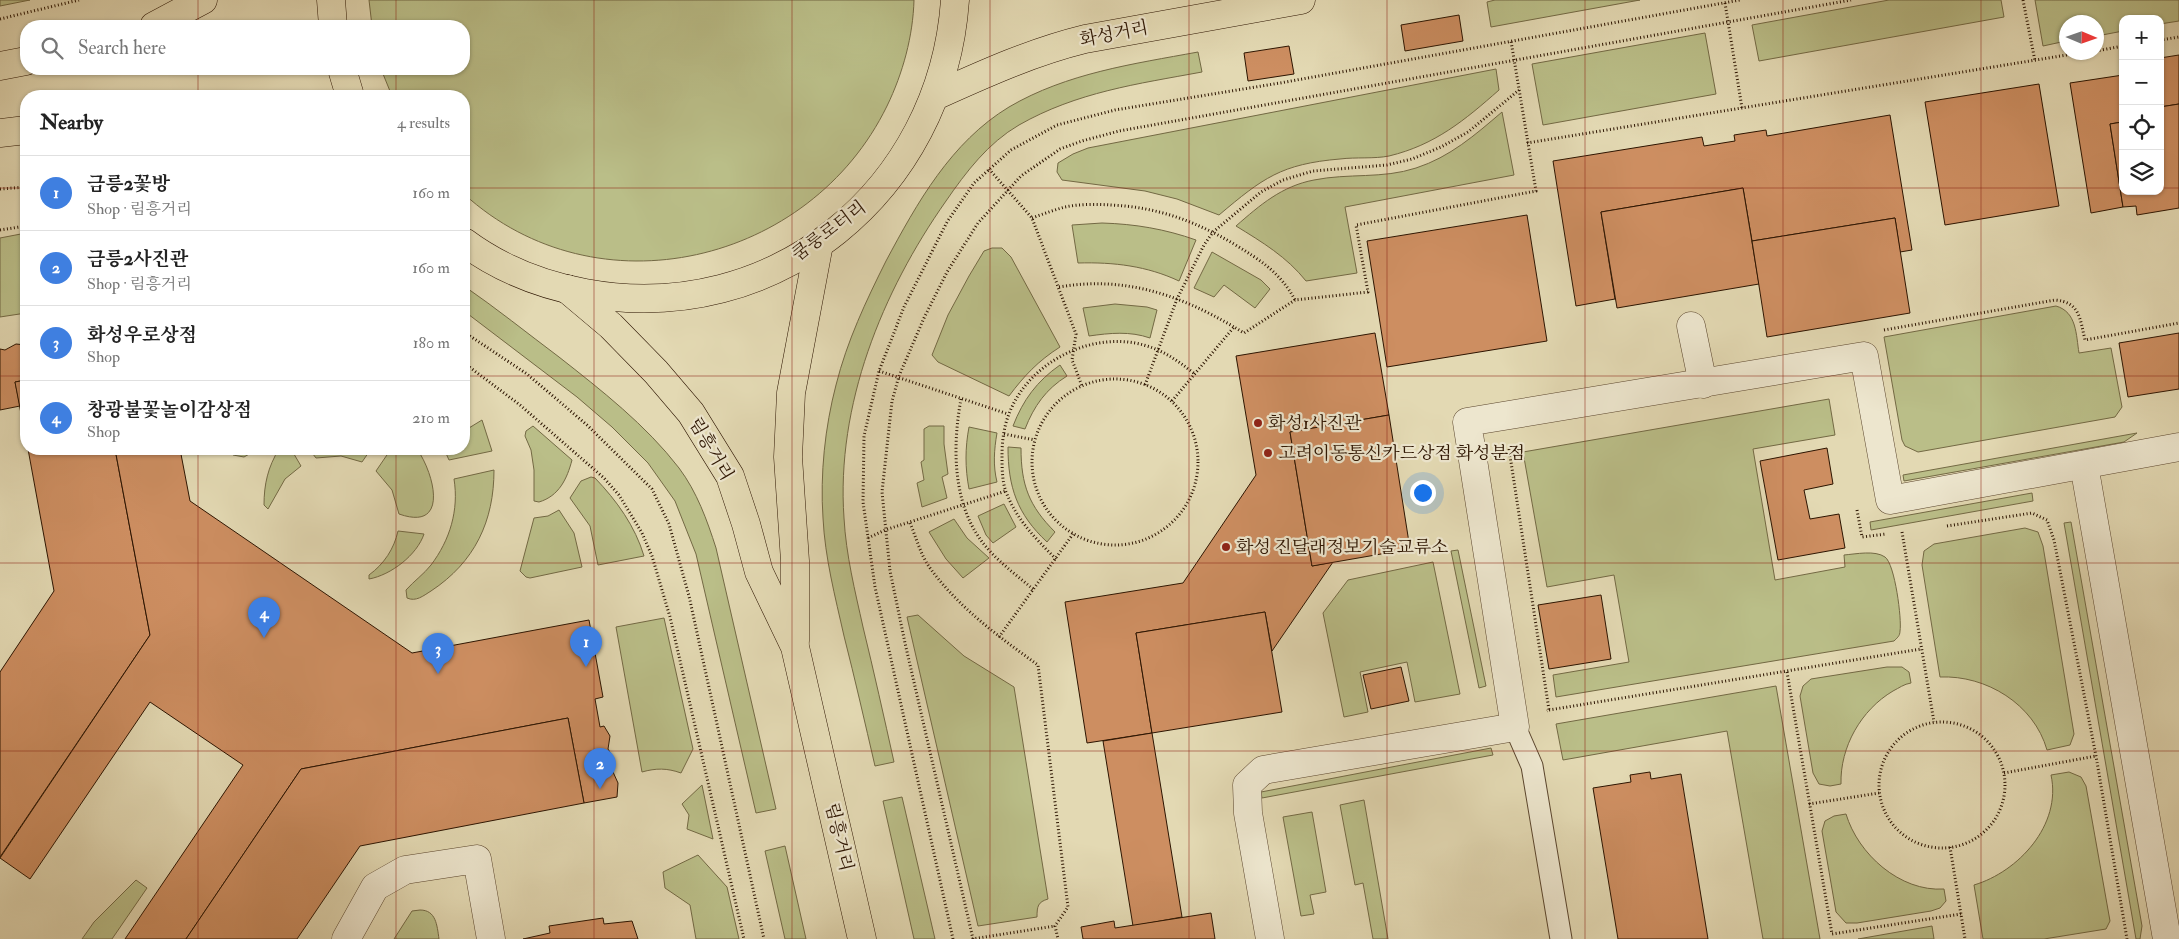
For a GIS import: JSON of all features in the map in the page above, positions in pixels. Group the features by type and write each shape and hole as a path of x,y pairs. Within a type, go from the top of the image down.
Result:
{"main road":[{"path":"165,20 202,0"},
{"path":"331,0 333,20"},
{"name":"쿰룽로터리","path":"470,246 501,265 534,279 567,289 604,296 642,299 679,297 716,290 752,279 787,263 819,244 849,220 876,193 899,164 919,131 935,96 946,60 955,0"},
{"name":"화성거리","path":"935,96 1016,61 1065,44 1301,0"},
{"path":"0,66 20,62"},
{"path":"344,75 348,90"},
{"path":"0,133 20,131"},
{"name":"림흥거리","path":"819,244 791,393 788,456 794,553 795,647 862,939"},
{"name":"림흥거리","path":"567,289 611,326 656,372 691,413 710,442 730,476 759,572 795,647"}],"street":[{"path":"1691,326 1703,384"},
{"path":"1270,939 1248,813 1247,785 1263,770 1515,727 1466,422 1864,356 1890,500 2179,448"},
{"path":"2084,465 2166,939"},
{"path":"346,939 375,887 405,870 477,859 491,939"}],"lane":[{"path":"1515,727 1532,766 1561,939"}],"path":[{"path":"0,19 79,0"},
{"path":"953,939 875,587 863,502 864,436 879,371 904,307 947,222 974,182 1011,150 1057,125 1115,110 1740,0"},
{"path":"1056,926 972,939 905,643 890,571 885,530 882,492 892,401 899,376 924,318 947,272 978,223 1021,176 1060,150 1082,141 1119,131 1851,0"},
{"path":"2023,0 2035,61"},
{"path":"1725,3 1742,108"},
{"path":"2164,39 2179,37"},
{"path":"1059,287 1083,283 1116,283 1151,290 1210,313 1244,333 1295,300 1368,292 1356,225 1536,191 1511,41"},
{"path":"2104,50 2119,47"},
{"path":"1527,143 2059,57"},
{"path":"1145,384 1177,299 1204,245 1213,232 1229,221 1261,192 1283,180 1313,171 1387,165 1412,159 1441,147 1468,132 1519,90"},
{"path":"989,169 1032,218 1076,334 1072,360 1082,386"},
{"path":"0,189 20,187"},
{"path":"1032,218 1067,207 1099,204 1157,210 1183,218 1213,232 1273,270 1286,283 1295,300"},
{"path":"0,230 20,227"},
{"path":"1875,331 2055,300 2066,301 2074,306 2080,319 2084,340 2179,323"},
{"path":"1172,401 1234,327"},
{"path":"470,336 527,374 587,425 652,489 669,524 689,596 764,939"},
{"path":"1056,559 1028,531 1016,514 1006,491 1002,470 1004,434 1008,414 1029,382 1047,364 1073,350 1111,342 1134,343 1158,350 1168,354 1195,374"},
{"path":"470,368 520,405 604,478 619,495 642,533 652,556 670,617 744,939"},
{"path":"879,371 899,376 1008,414"},
{"path":"1110,379 1132,380 1145,384 1172,401 1187,419 1196,440 1198,463 1195,486 1186,506 1171,524 1152,537 1131,545 1108,546 1086,542 1066,531 1049,515 1038,495 1032,473 1032,450 1038,428 1050,409 1067,393 1082,386 1110,379"},
{"path":"961,398 955,427 957,475 970,522 984,545 1034,590"},
{"path":"1004,434 1035,440"},
{"path":"1507,440 1549,710"},
{"path":"868,538 885,530 1006,491"},
{"path":"1857,508 1862,537 1912,531"},
{"path":"1940,527 2032,513 2047,520 2054,540 2096,756 2128,939"},
{"path":"910,523 929,567 956,598 999,637 1038,665 1068,907 1056,926 1058,939"},
{"path":"1902,532 1934,722"},
{"path":"999,637 1073,534"},
{"path":"1515,727 1549,710 1921,649"},
{"path":"1787,672 1832,934 1961,914"},
{"path":"1934,722 1954,722 1972,729 1988,740 1999,757 2004,773 2005,796 1998,815 1986,831 1970,842 1950,848 1931,847 1912,840 1896,828 1885,812 1879,793 1880,773 1887,754 1898,738 1915,727 1934,722"},
{"path":"2004,773 2096,756"},
{"path":"1809,804 1879,793"},
{"path":"1950,848 1965,939"}],"green space":[{"path":"0,0 30,0 0,6"},
{"path":"369,0 914,0 912,27 906,54 898,81 887,106 852,160 807,203 754,235 696,255 636,261 575,254 517,231 470,198 470,90 390,90 383,75 470,75 470,20 371,20"},
{"path":"1495,0 1640,0 1491,27 1487,2"},
{"path":"1889,0 2001,0 2004,17 1759,61 1752,25"},
{"path":"2035,0 2179,0 2179,21 2164,23 2164,15 2119,15 2119,32 2104,35 2104,15 2059,15 2059,43 2043,46"},
{"path":"1705,33 1716,94 1543,125 1532,64"},
{"path":"1198,52 1202,72 1131,85 1063,104 1019,125 997,140 961,179 946,201 923,236 883,311 868,351 856,392 843,476 845,532 849,559 894,762 875,766 831,577 824,533 822,501 824,451 832,401 840,369 864,306 910,217 937,175 988,121 1031,95 1077,78 1101,71"},
{"path":"1496,69 1499,90 1461,121 1435,138 1406,151 1389,156 1320,161 1287,169 1261,182 1219,215 1177,199 1145,191 1062,180 1057,172 1058,163 1088,148"},
{"path":"1502,112 1514,175 1345,207 1357,273 1306,281 1282,257 1236,226 1272,197 1302,183 1327,178 1391,174 1416,168 1440,158 1462,144"},
{"path":"1102,223 1150,228 1196,240 1179,281 1142,268 1104,263 1078,263 1072,225"},
{"path":"20,234 20,314 0,317 0,238"},
{"path":"992,248 1002,248 1011,257 1060,347 1032,369 1009,396 938,362 932,355 948,315 969,276 984,251"},
{"path":"1212,252 1261,280 1270,289 1255,308 1224,285 1214,297 1194,288"},
{"path":"470,290 591,382 638,423 666,452 691,487 705,517 716,548 776,809 756,813 696,554 675,501 648,463 612,427 577,397 470,316"},
{"path":"1115,304 1147,307 1157,310 1150,338 1120,333 1089,336 1083,308"},
{"path":"2056,306 2068,313 2072,319 2079,353 2111,348 2122,407 2115,417 1918,452 1905,446 1902,440 1884,337"},
{"path":"1060,365 1067,376 1047,392 1032,413 1025,429 1013,426 1021,408 1038,384"},
{"path":"1829,399 1835,435 1753,449 1775,580 1845,567 1844,555 1865,553 1881,555 1889,562 1895,581 1899,605 1899,636 1894,641 1556,697 1553,675 1629,662 1614,575 1547,587 1523,452"},
{"path":"482,420 492,451 449,460 447,455 470,455 470,427"},
{"path":"533,426 572,460 568,474 561,486 552,496 539,502 534,501 534,470 531,450 525,436 526,431"},
{"path":"929,426 944,426 948,474 942,477 947,498 922,507 917,483 924,480 921,462 924,460 924,429"},
{"path":"969,427 997,433 994,458 997,482 969,489 966,458"},
{"path":"2137,433 2124,442 1904,481 1903,475"},
{"path":"1008,447 1021,448 1021,461 1028,494 1039,513 1055,532 1047,542 1028,521 1016,499 1010,475"},
{"path":"276,455 295,455 301,466 285,479 268,509 264,505 265,490 272,462"},
{"path":"314,455 367,455 362,462 341,456 316,458"},
{"path":"387,455 421,455 429,472 432,485 432,508 426,515 415,517 399,514 392,490 376,471"},
{"path":"494,470 493,489 486,523 470,553 446,580 431,591 416,599 407,598 406,590 431,565 448,535 454,513 454,479"},
{"path":"591,477 595,478 618,505 636,534 644,556 598,565 590,526 570,498 581,481"},
{"path":"2032,493 2033,501 1871,530 1870,522"},
{"path":"1004,504 1016,527 993,543 986,535 978,516"},
{"path":"559,510 574,533 582,567 530,578 526,577 520,571 534,518 548,516"},
{"path":"954,519 967,538 989,558 963,578 946,559 929,532"},
{"path":"2071,522 2142,926 2140,939 2136,939 2064,523"},
{"path":"2025,528 2038,532 2043,546 2074,734 2070,745 2047,750 2041,734 2031,719 2020,706 2006,696 1991,687 1974,681 1940,677 1922,565 1924,551 1934,544"},
{"path":"398,531 424,534 416,549 402,563 386,573 369,579 369,575 388,556"},
{"path":"1458,550 1486,686 1479,688 1451,551"},
{"path":"1433,562 1460,694 1415,702 1407,662 1360,672 1368,712 1344,717 1323,613 1348,580"},
{"path":"918,615 964,656 1014,687 1048,899 1039,905 1037,917 978,926 907,617"},
{"path":"664,618 693,749 681,773 662,769 642,772 616,627"},
{"path":"1887,667 1902,667 1909,672 1911,683 1902,686 1882,699 1862,719 1844,757 1841,784 1830,786 1819,784 1813,773 1800,696 1803,686 1811,679"},
{"path":"1776,686 1820,939 1763,939 1727,731 1563,760 1556,724"},
{"path":"1491,748 1493,755 1262,798 1261,792"},
{"path":"2069,772 2081,777 2086,786 2110,921 2106,929 2044,939 1983,939 1974,885 1990,879 2006,869 2021,858 2033,844 2043,828 2050,811 2053,794 2051,775"},
{"path":"702,785 713,839 687,829 689,815 682,804"},
{"path":"902,797 935,939 914,939 883,801"},
{"path":"1364,800 1388,939 1373,939 1363,883 1355,885 1340,805"},
{"path":"1312,812 1326,892 1310,895 1314,914 1301,916 1283,817"},
{"path":"1846,814 1860,843 1883,868 1912,884 1944,889 1946,901 1940,908 1857,923 1846,923 1836,912 1822,831 1825,821 1834,816"},
{"path":"785,846 806,939 785,939 765,851"},
{"path":"698,855 727,887 739,939 696,939 690,905 665,888 663,872"},
{"path":"136,880 147,888 112,939 82,939 94,922"},
{"path":"420,910 433,915 439,939 394,939 412,911"},
{"path":"1932,926 1934,939 1858,939"}],"building":[{"path":"1459,15 1463,41 1405,51 1401,25"},
{"path":"1289,46 1294,74 1248,81 1244,53"},
{"path":"2179,55 2179,104 2164,106 2164,60 2164,57"},
{"path":"2119,76 2119,122 2110,124 2119,181 2119,195 2121,195 2123,207 2091,213 2070,83"},
{"path":"2039,84 2059,206 1945,225 1925,102"},
{"path":"2179,104 2179,208 2137,215 2136,206 2123,207 2121,195 2164,195 2164,106"},
{"path":"1890,115 1912,250 1900,252 1895,218 1752,241 1743,188 1601,212 1615,299 1576,306 1553,161 1702,137 1704,146 1735,141 1734,135 1766,130 1767,136"},
{"path":"2119,122 2119,181 2110,124"},
{"path":"1743,188 1759,284 1617,308 1601,212"},
{"path":"1527,215 1547,341 1387,367 1367,241"},
{"path":"1895,218 1910,313 1767,337 1752,241"},
{"path":"1375,333 1389,415 1290,432 1312,566 1333,562 1272,651 1265,612 1136,633 1152,733 1087,743 1065,602 1183,583 1256,475 1236,356"},
{"path":"2179,333 2179,389 2128,397 2119,343"},
{"path":"16,344 20,344 20,381 15,382 20,406 0,410 0,349 5,350"},
{"path":"20,381 20,408 15,382"},
{"path":"1389,415 1410,549 1312,566 1290,432"},
{"path":"1827,448 1833,484 1804,490 1810,519 1839,514 1845,548 1778,560 1760,461"},
{"path":"29,455 116,455 150,635 0,857 0,672 54,591"},
{"path":"116,455 181,455 190,501 412,653 589,620 603,697 595,699 600,727 604,726 610,736 608,749 614,759 613,772 618,783 617,797 584,803 568,718 301,769 186,939 125,939 243,765 150,702 30,879 0,858 150,635"},
{"path":"1601,595 1611,659 1549,669 1538,605"},
{"path":"1265,612 1282,712 1152,733 1136,633"},
{"path":"1401,667 1409,701 1371,709 1363,675"},
{"path":"568,718 584,803 360,846 297,939 186,939 301,769"},
{"path":"1152,733 1182,917 1133,926 1103,741"},
{"path":"1650,772 1651,779 1681,774 1708,939 1618,939 1593,788 1631,782 1630,775"},
{"path":"1211,913 1215,939 1083,939 1081,927 1114,921 1115,928"},
{"path":"603,918 604,924 632,921 638,939 523,939 550,933 549,926"}],"place":[{"name":"화성1사진관","path":"1258,423"},
{"name":"고려이동통신카드상점 화성분점","path":"1268,453"},
{"name":"화성 진달래정보기술교류소","path":"1226,547"},
{"name":"창광불꽃놀이감상점","path":"264,638"},
{"name":"금릉2꽃방","path":"586,667"},
{"name":"화성우로상점","path":"438,674"},
{"name":"금릉2사진관","path":"600,789"}]}
